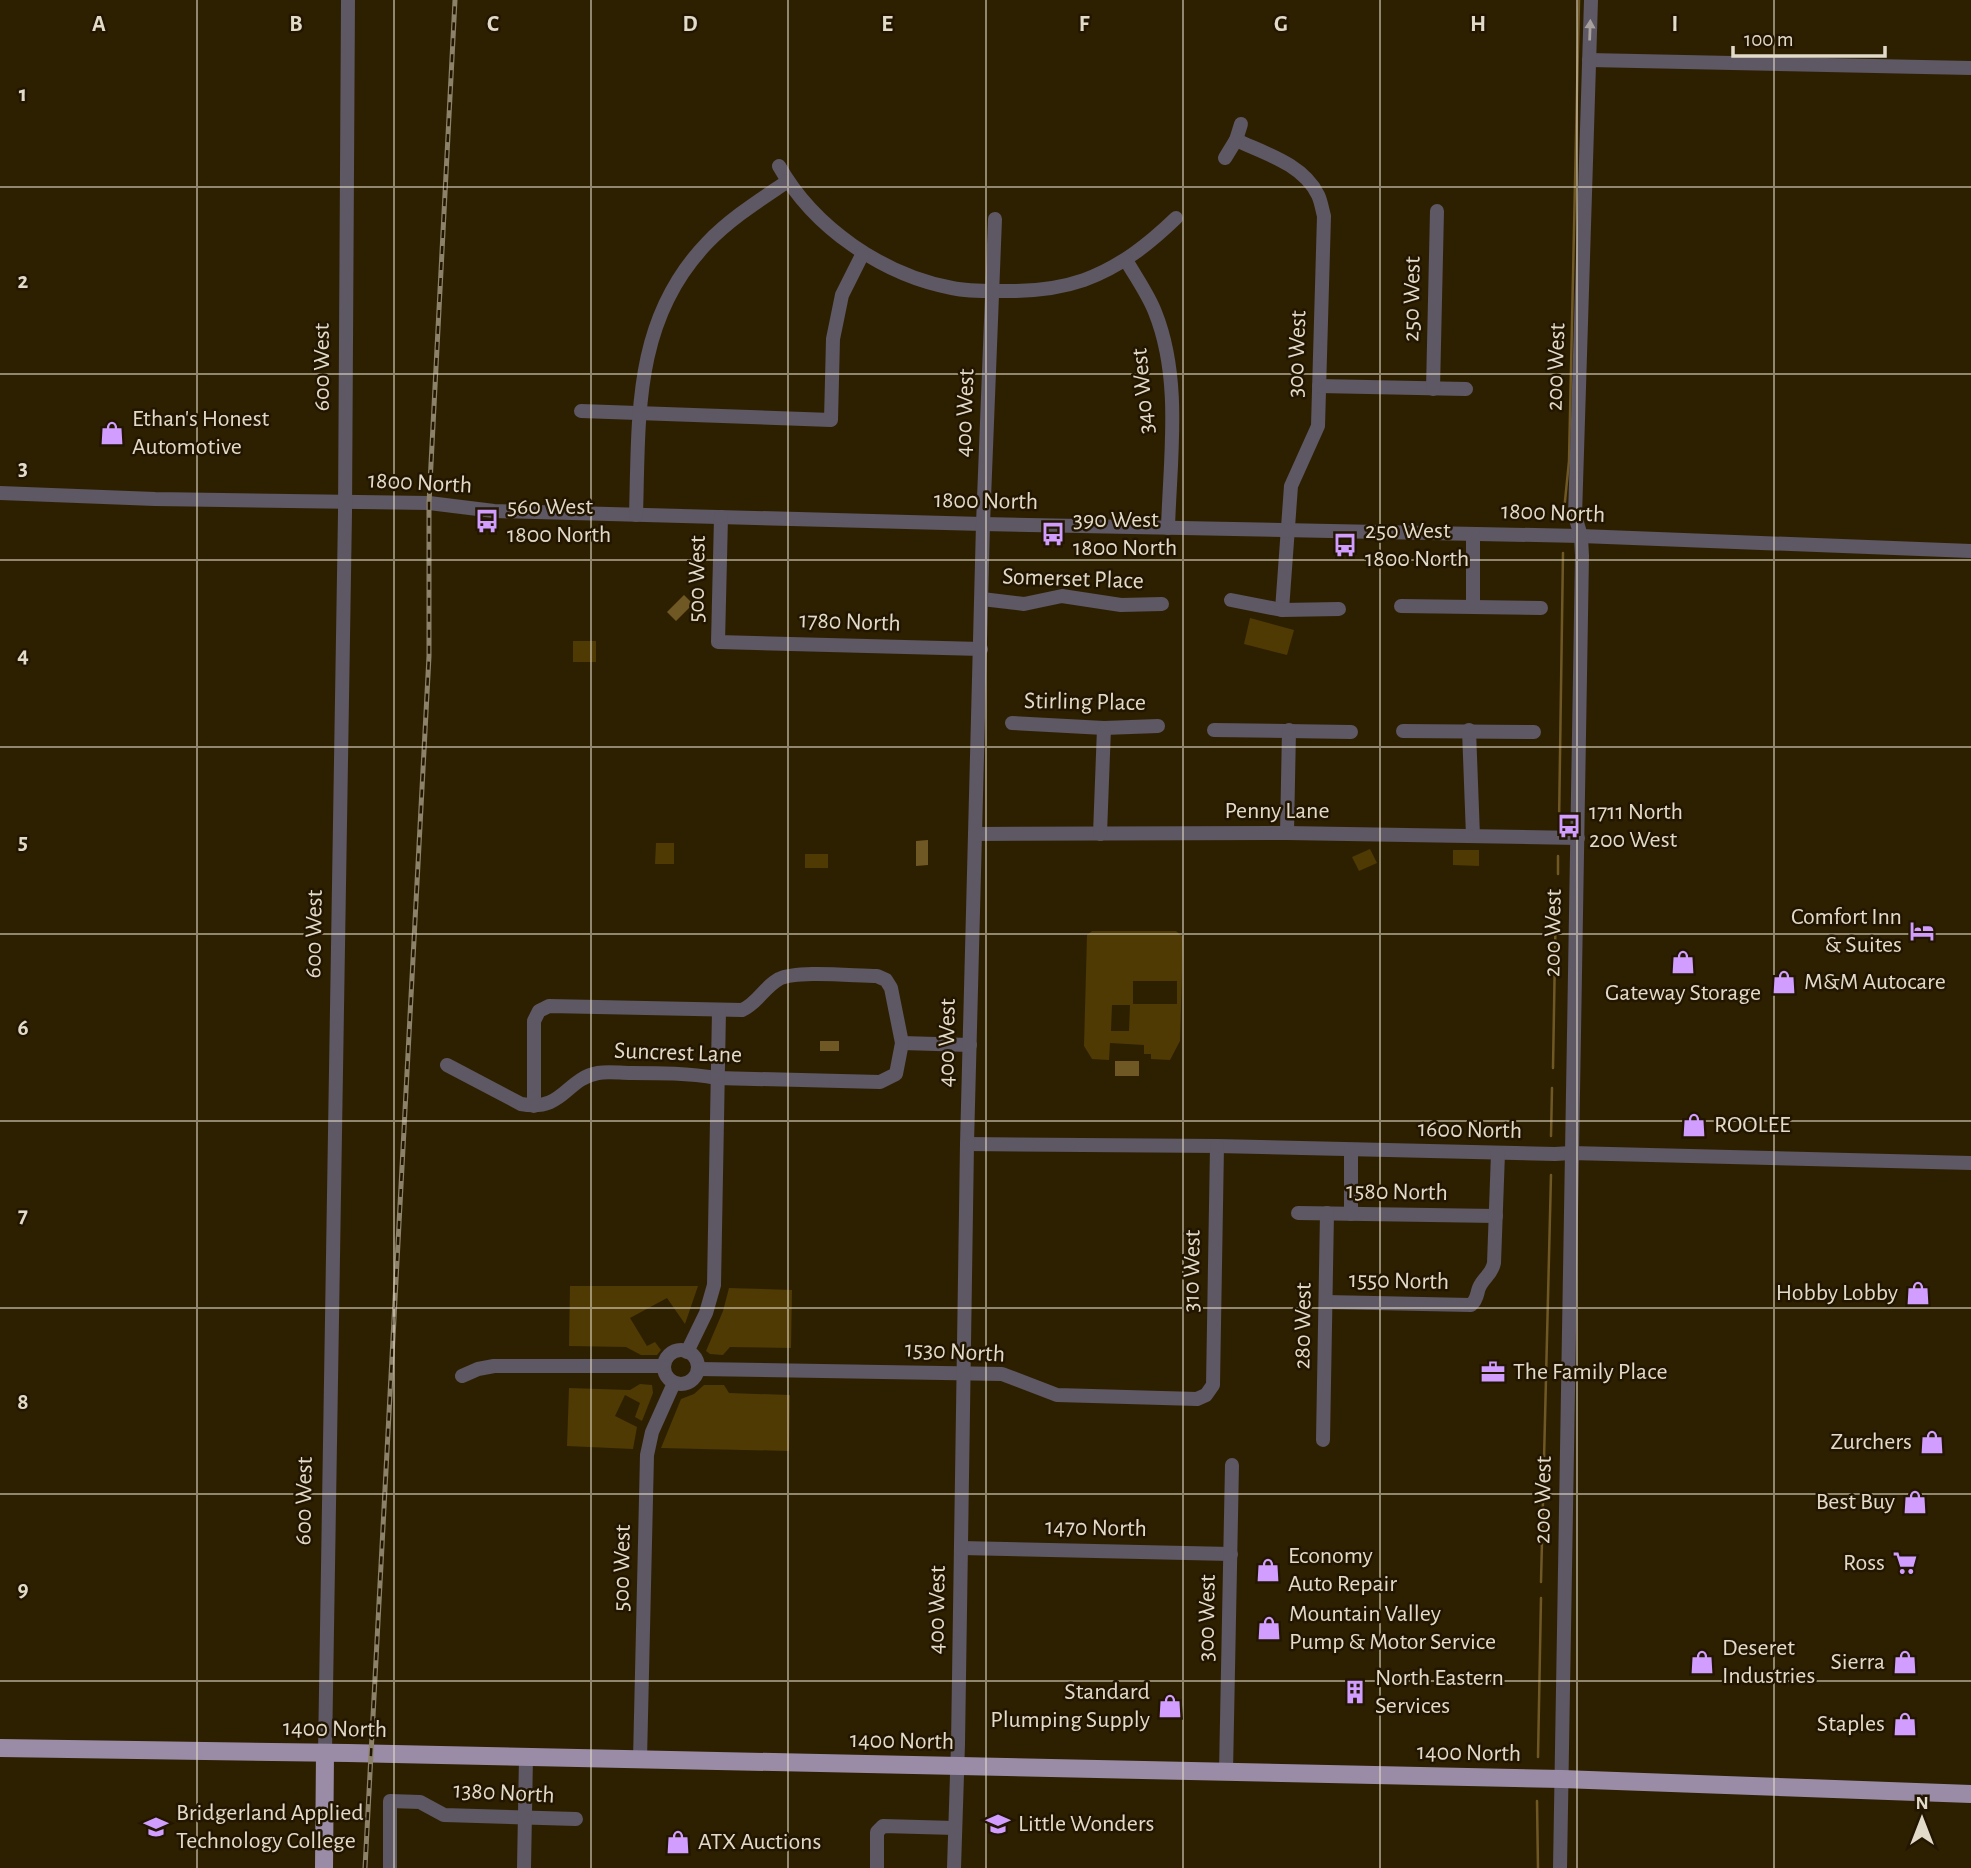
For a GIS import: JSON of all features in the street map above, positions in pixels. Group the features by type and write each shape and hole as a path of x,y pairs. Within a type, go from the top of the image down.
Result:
{"main road":[{"name":"1400 North","path":"0,1748 1562,1779 1971,1794"},
{"name":"600 West","path":"324,1868 325,1753"}],"street":[{"name":"600 West","path":"325,1753 346,503 348,0"},
{"name":"200 West","path":"1560,1868 1582,556 1575,516 1591,0"},
{"path":"1589,60 1971,68"},
{"path":"1225,158 1236,140 1241,124"},
{"name":"300 West","path":"1236,140 1285,162 1305,178 1318,195 1324,216 1318,426 1291,486 1282,610"},
{"path":"779,166 788,181 823,219 863,253 910,277 954,289 1039,290 1084,280 1126,260 1153,241 1176,218"},
{"path":"636,515 642,381 654,328 677,282 707,243 742,212 788,181"},
{"name":"250 West","path":"1433,389 1437,211"},
{"name":"400 West","path":"954,1868 967,1144 983,524 995,219"},
{"path":"581,411 831,421 833,339 842,295 863,253"},
{"name":"340 West","path":"1126,260 1155,311 1168,358 1172,397 1168,528"},
{"path":"1320,386 1466,389"},
{"name":"1800 North","path":"0,494 429,503 494,511 1473,534 1971,551"},
{"name":"500 West","path":"718,642 721,517"},
{"path":"1473,534 1473,607"},
{"name":"Somerset Place","path":"982,599 1024,604 1062,596 1121,604 1162,604"},
{"path":"1231,600 1282,610 1339,609"},
{"path":"1401,606 1541,608"},
{"name":"1780 North","path":"718,642 981,649"},
{"name":"Stirling Place","path":"1012,723 1104,728 1158,726"},
{"path":"1100,834 1104,728"},
{"path":"1214,730 1351,732"},
{"path":"1287,833 1289,730"},
{"path":"1469,730 1473,836"},
{"path":"1404,731 1534,732"},
{"name":"Penny Lane","path":"975,834 1287,833 1578,838"},
{"path":"447,1065 521,1104 534,1106 534,1021 539,1011 549,1006 742,1010 754,1005 771,984 783,977 800,975 877,976 886,980 891,988 902,1043 970,1045"},
{"path":"687,1352 706,1313 714,1285 719,1010"},
{"name":"Suncrest Lane","path":"534,1106 549,1104 564,1095 583,1077 600,1072 880,1082 896,1074 902,1043"},
{"name":"1600 North","path":"967,1144 1217,1146 1971,1163"},
{"name":"310 West","path":"1206,1395 1213,1385 1217,1146"},
{"path":"1351,1150 1351,1214"},
{"path":"1496,1216 1498,1153"},
{"name":"1580 North","path":"1298,1213 1496,1216"},
{"name":"280 West","path":"1323,1440 1327,1213"},
{"name":"1550 North","path":"1326,1302 1471,1304 1476,1301 1479,1287 1493,1270 1496,1216"},
{"path":"687,1352 695,1358 697,1374 685,1384 674,1383 666,1376 664,1366 672,1353 687,1352"},
{"path":"462,1376 478,1368 494,1366 664,1366"},
{"name":"1530 North","path":"698,1368 1002,1374 1057,1395 1196,1399 1206,1395"},
{"name":"500 West","path":"640,1760 647,1455 652,1432 674,1383"},
{"name":"300 West","path":"1226,1772 1232,1465"},
{"name":"1470 North","path":"961,1548 1231,1554"},
{"path":"524,1868 526,1757"},
{"name":"1380 North","path":"390,1868 390,1801 420,1802 444,1815 576,1819"},
{"path":"877,1868 877,1832 883,1826 955,1828"}],"shaded area":[{"path":"684,595 693,604 676,621 667,612"},
{"path":"1250,618 1294,630 1287,655 1244,644"},
{"path":"573,641 596,641 596,662 573,662"},
{"path":"928,840 928,865 916,866 916,841"},
{"path":"656,843 674,843 674,864 655,864"},
{"path":"1370,849 1377,863 1359,871 1352,857"},
{"path":"1453,850 1479,850 1479,866 1453,865"},
{"path":"805,854 828,854 828,868 805,868"},
{"path":"1092,931 1176,931 1183,937 1180,1041 1170,1060 1151,1059 1151,1054 1144,1054 1144,1045 1110,1043 1109,1060 1092,1059 1084,1046 1087,935","holes":["1133,981 1177,981 1177,1004 1133,1004","1112,1005 1130,1005 1129,1031 1111,1031"]},
{"path":"820,1041 839,1041 839,1051 820,1051"},
{"path":"1115,1061 1139,1061 1139,1076 1115,1076"},
{"path":"570,1286 698,1286 685,1324 667,1298 630,1318 647,1346 655,1342 661,1350 657,1355 641,1355 626,1347 569,1346"},
{"path":"729,1288 792,1290 791,1348 730,1347 723,1355 706,1351 723,1311"},
{"path":"640,1384 652,1385 653,1393 642,1421 635,1417 640,1403 625,1395 615,1416 637,1427 633,1449 567,1446 569,1388 630,1390"},
{"path":"704,1385 724,1385 729,1393 790,1395 789,1451 661,1448 681,1399 694,1394"}],"waterway":[{"path":"1563,521 1569,461 1579,0"},
{"path":"1559,824 1563,553"},
{"path":"1558,856 1558,874"},
{"path":"1553,1068 1556,894"},
{"path":"1551,1136 1552,1088"},
{"path":"1541,1582 1551,1175"},
{"path":"1538,1757 1541,1598"},
{"path":"1537,1801 1538,1868"}],"railway":[{"path":"365,1868 429,656 429,503 455,0"}],"place":[{"name":"Ethan's Honest Automotive","path":"112,433"},
{"name":"560 West 1800 North","path":"487,521"},
{"name":"390 West 1800 North","path":"1053,534"},
{"name":"250 West 1800 North","path":"1345,545"},
{"name":"1711 North 200 West","path":"1569,826"},
{"name":"Comfort Inn & Suites","path":"1922,931"},
{"name":"Gateway Storage","path":"1683,962"},
{"name":"M&M Autocare","path":"1784,982"},
{"name":"ROOLEE","path":"1694,1125"},
{"name":"Hobby Lobby","path":"1918,1293"},
{"name":"The Family Place","path":"1493,1372"},
{"name":"Zurchers","path":"1932,1442"},
{"name":"Best Buy","path":"1915,1502"},
{"name":"Ross","path":"1905,1563"},
{"name":"Economy Auto Repair","path":"1268,1570"},
{"name":"Mountain Valley Pump & Motor Service","path":"1269,1628"},
{"name":"Deseret Industries","path":"1702,1662"},
{"name":"Sierra","path":"1905,1662"},
{"name":"North Eastern Services","path":"1355,1692"},
{"name":"Standard Plumping Supply","path":"1170,1706"},
{"name":"Staples","path":"1905,1724"},
{"name":"Little Wonders","path":"998,1824"},
{"name":"Bridgerland Applied Technology College","path":"156,1827"},
{"name":"ATX Auctions","path":"678,1842"}]}
